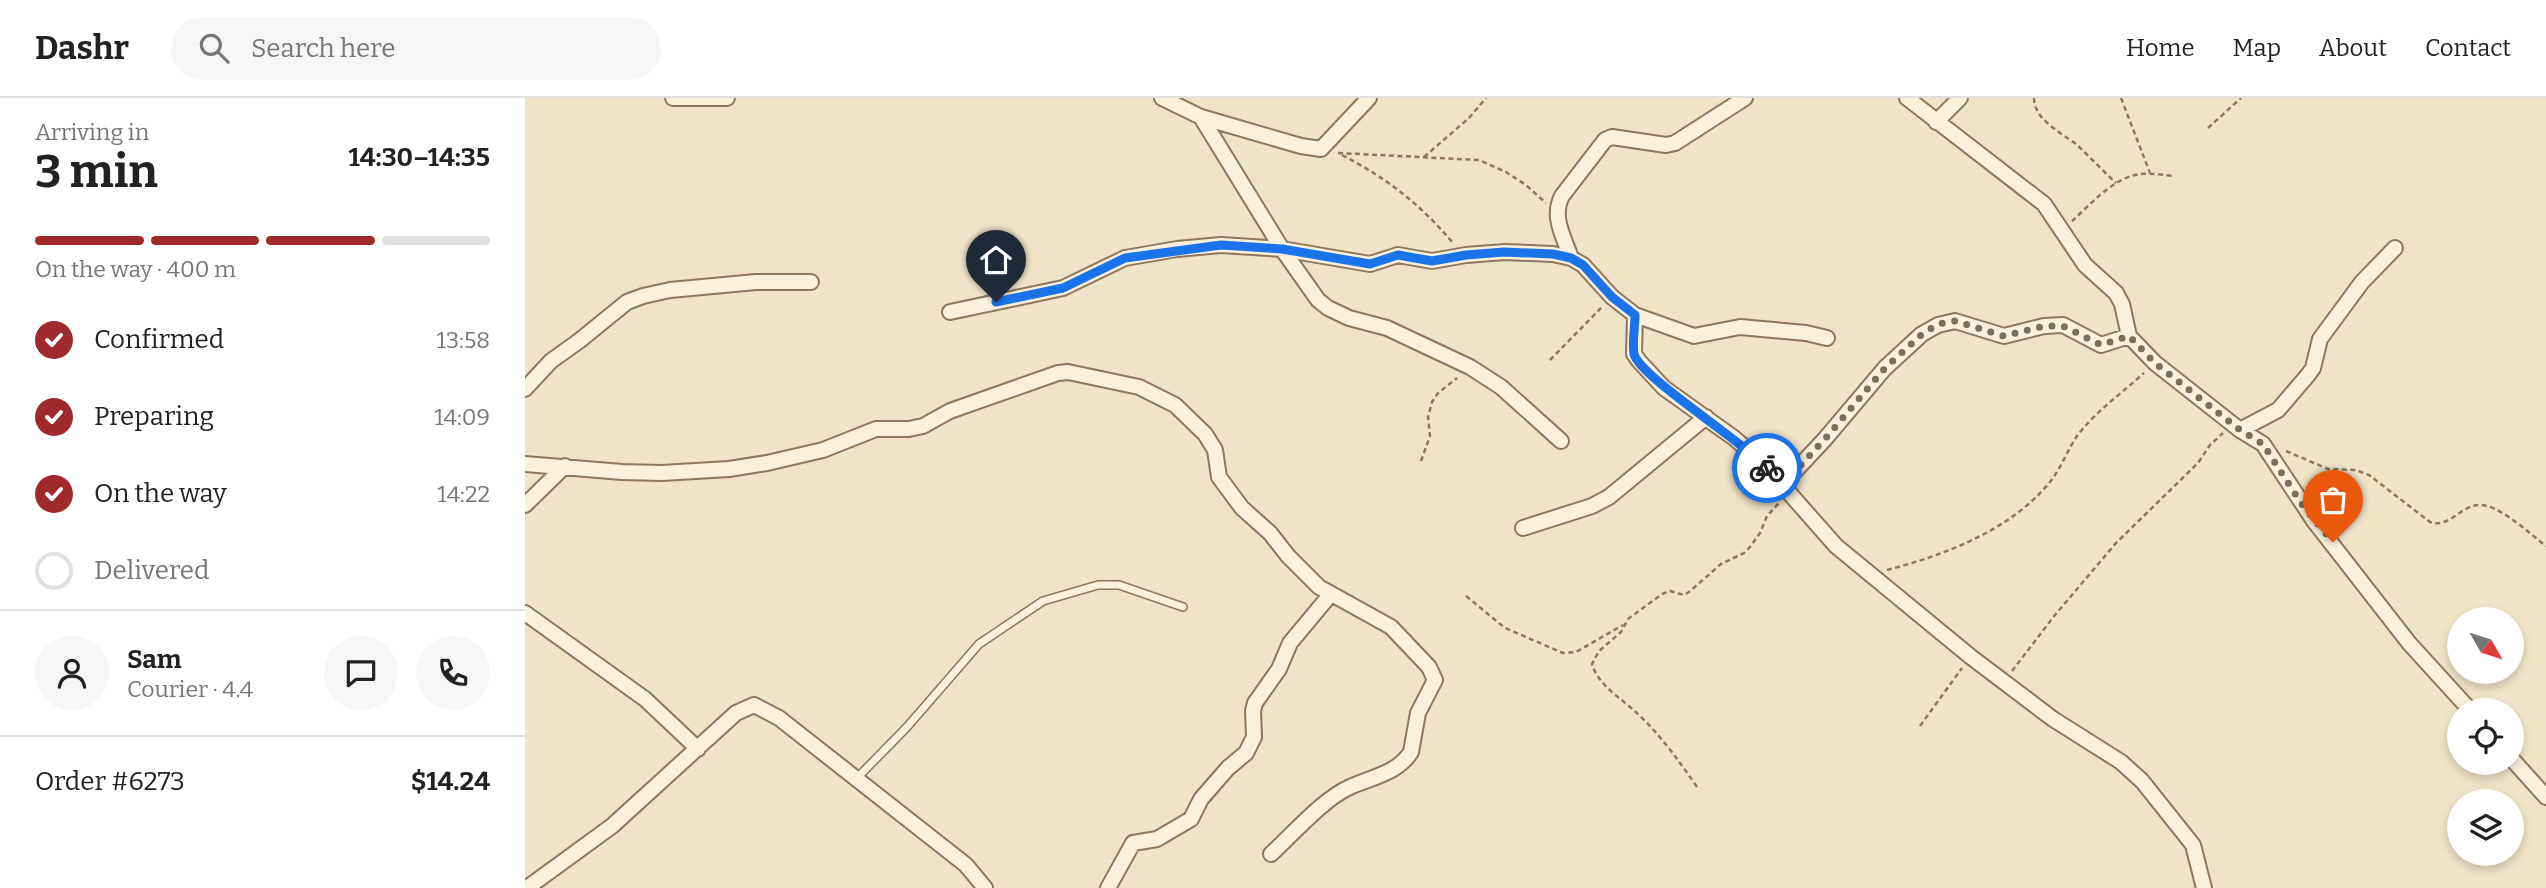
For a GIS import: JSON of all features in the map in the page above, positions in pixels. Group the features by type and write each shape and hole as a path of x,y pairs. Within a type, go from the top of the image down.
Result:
{"street":[{"path":"673,98 727,98"},
{"path":"1162,98 1201,117 1301,146 1331,150 1369,98"},
{"path":"1571,258 1556,212 1562,196 1607,138 1627,138 1665,145 1675,143 1745,98"},
{"path":"1907,98 2044,204 2085,265 2116,293 2122,304 2129,336 2155,363 2263,444 2314,521 2409,643 2459,698"},
{"path":"1936,122 1960,98"},
{"path":"1201,117 1282,249 1318,300 1349,318 1387,328 1470,367 1501,387 1561,441"},
{"path":"950,312 1063,288 1125,258 1221,245 1282,249 1370,264 1398,255 1432,261 1504,252 1553,254 1571,258 1583,265 1612,297 1635,315 1693,336 1740,327 1806,333 1827,338"},
{"path":"2237,427 2278,410 2313,368 2320,339 2362,282 2395,248"},
{"path":"525,389 551,360 627,302 643,296 670,289 756,282 811,282"},
{"path":"1635,315 1636,357 1664,388 1706,417 1762,462 1836,546 1971,657 2053,719 2121,762 2143,781 2193,845 2204,888"},
{"path":"1785,489 1885,368 1922,334 1938,324 1955,321 2004,336 2044,326 2063,326 2101,345 2129,336"},
{"path":"525,464 662,473 729,469 767,463 823,450 876,429 909,429 923,426 950,411 1058,373 1068,372 1139,387 1175,405 1205,434 1215,450 1219,477 1242,508 1270,533 1301,570 1330,595 1391,627 1429,667 1435,680 1418,712 1408,757 1390,771 1341,792 1271,854"},
{"path":"1523,528 1592,506 1609,497 1706,417"},
{"path":"525,505 565,466"},
{"path":"1108,888 1133,843 1157,839 1191,819 1201,799 1228,768 1246,753 1254,737 1255,703 1275,676 1290,643 1330,595"},
{"path":"525,613 645,699 698,749"},
{"path":"535,886 612,827 736,713 754,705 779,718 965,865 985,888"},
{"path":"2524,772 2546,797"}],"lane":[{"path":"856,779 916,717 979,644 1042,601 1098,585 1119,585 1184,607"}],"path":[{"path":"1423,157 1469,118 1486,98"},
{"path":"2034,98 2039,113 2052,127 2077,146 2116,183"},
{"path":"2121,98 2150,174"},
{"path":"2208,128 2241,98"},
{"path":"1331,150 1479,160 1526,185 1556,212"},
{"path":"1331,150 1370,169 1403,192 1427,212 1466,255"},
{"path":"2062,230 2116,183 2130,176 2174,176"},
{"path":"1550,359 1612,297"},
{"path":"1870,575 1933,555 2004,523 2050,482 2078,435 2155,363"},
{"path":"1421,461 1430,436 1428,417 1432,402 1438,393 1470,367"},
{"path":"2004,680 2116,543 2198,463 2210,445 2237,427"},
{"path":"2263,444 2296,454 2328,469 2356,470 2369,475 2435,524 2442,523 2477,504 2486,505 2500,511 2546,546"},
{"path":"1466,596 1505,628 1563,653 1576,652 1626,623 1666,591 1684,595 1721,564 1744,553 1760,533 1767,516 1785,489"},
{"path":"1626,623 1622,632 1594,658 1593,668 1597,677 1639,714 1672,750 1697,787"},
{"path":"1920,726 1971,657"}],"way so far":[{"path":"1767,468 1782,485 1885,368 1922,334 1938,324 1955,321 2004,336 2044,326 2063,326 2101,345 2129,336 2155,363 2240,430 2263,444 2301,503 2333,542"}],"route":[{"path":"996,302 1063,288 1125,258 1221,245 1282,249 1370,264 1398,255 1438,261 1466,255 1504,252 1553,254 1571,258 1583,265 1612,297 1635,315 1634,354 1664,388 1734,438 1767,468"}]}
